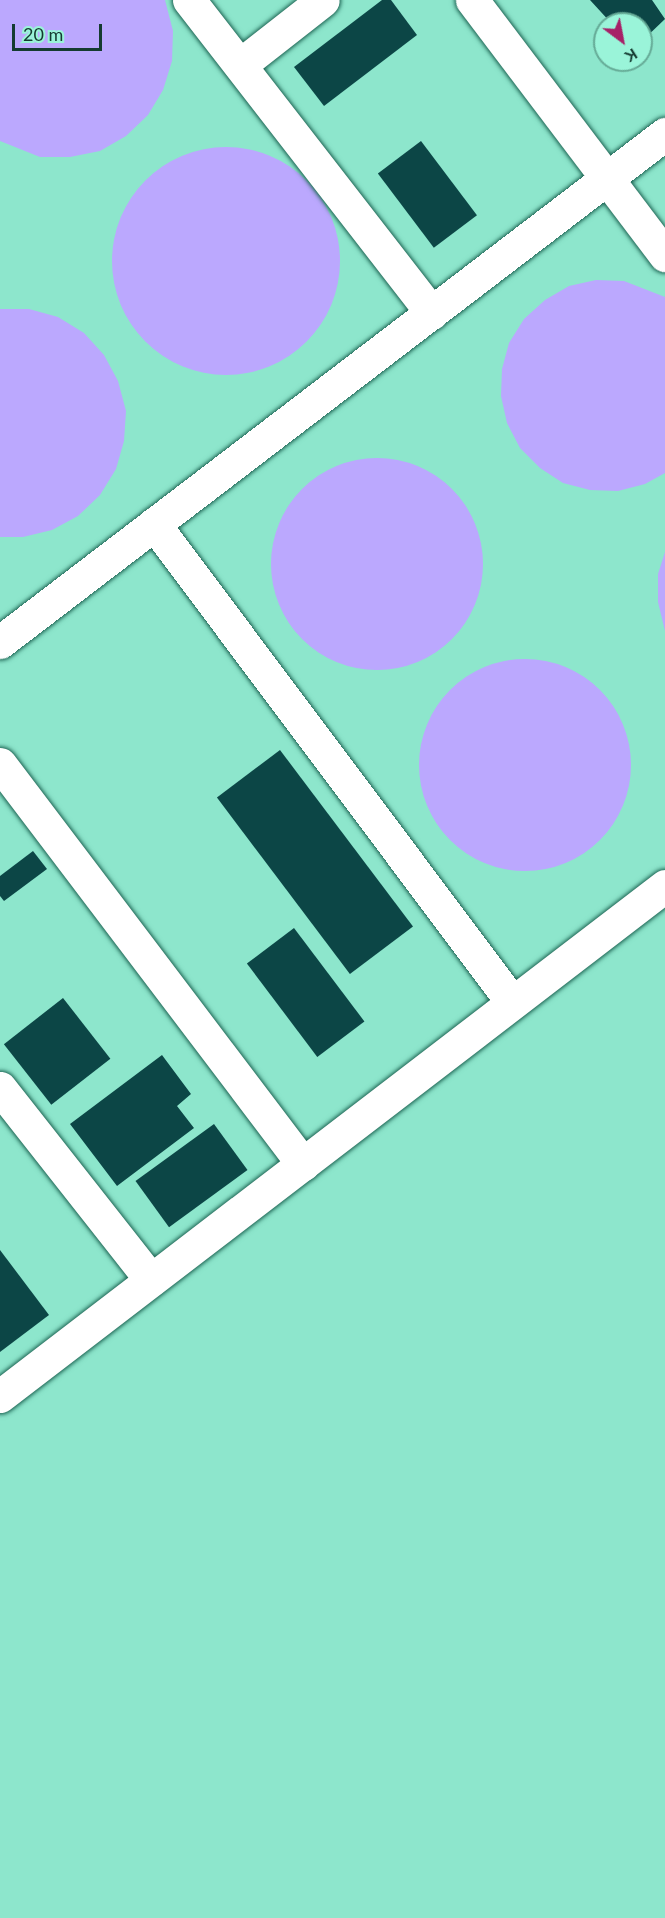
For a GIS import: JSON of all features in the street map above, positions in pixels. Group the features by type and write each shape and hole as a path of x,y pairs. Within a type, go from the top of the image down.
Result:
{"street":[{"path":"189,0 432,313"},
{"path":"240,65 323,0"},
{"path":"472,0 665,255"},
{"path":"0,642 665,134"},
{"path":"154,524 513,1002"},
{"path":"0,764 303,1164"},
{"path":"0,1396 665,886"},
{"path":"2,1094 151,1280"}],"shaded area":[{"path":"0,0 165,0 173,31 172,61 163,90 148,115 126,136 100,151 70,157 40,157 0,141"},
{"path":"215,147 237,147 270,155 290,166 307,180 321,197 332,217 340,250 338,283 332,305 321,325 307,342 290,356 270,367 237,375 215,375 182,367 172,362 153,349 138,334 120,305 112,272 112,250 120,217 125,207 138,188 153,173 182,155"},
{"path":"596,280 624,281 665,297 665,473 645,484 618,491 590,490 563,483 540,468 520,448 507,423 501,396 502,369 509,343 524,319 545,300 569,286"},
{"path":"0,309 29,309 58,317 84,333 104,355 118,381 126,411 124,441 116,469 100,495 78,516 52,530 23,537 0,537"},
{"path":"377,458 398,460 417,466 436,476 452,489 465,505 475,524 481,543 483,564 481,585 475,604 465,623 452,639 436,652 417,662 398,668 377,670 356,668 337,662 318,652 302,639 289,623 279,604 273,585 271,564 273,543 279,524 289,505 302,489 318,476 337,466 356,460"},
{"path":"665,552 665,631 658,602 658,574"},
{"path":"525,659 546,661 565,667 584,677 600,690 613,706 623,725 629,744 631,765 629,786 623,805 613,824 600,840 584,853 565,863 546,869 525,871 504,869 485,863 466,853 450,840 437,824 427,805 421,786 419,765 421,744 427,725 437,706 450,690 466,677 485,667 504,661"}],"building":[{"path":"382,0 391,0 417,35 324,106 294,67"},
{"path":"590,0 652,0 665,19 653,30 653,12 601,12"},
{"path":"421,141 477,215 434,248 378,173"},
{"path":"280,750 413,926 350,974 217,798"},
{"path":"33,851 47,869 4,901 0,896 0,876"},
{"path":"294,928 364,1021 317,1057 247,964"},
{"path":"63,998 110,1059 51,1105 4,1044"},
{"path":"162,1055 191,1094 177,1106 194,1128 117,1186 70,1124"},
{"path":"214,1124 248,1170 169,1227 136,1181"},
{"path":"0,1250 49,1315 0,1352"}]}
